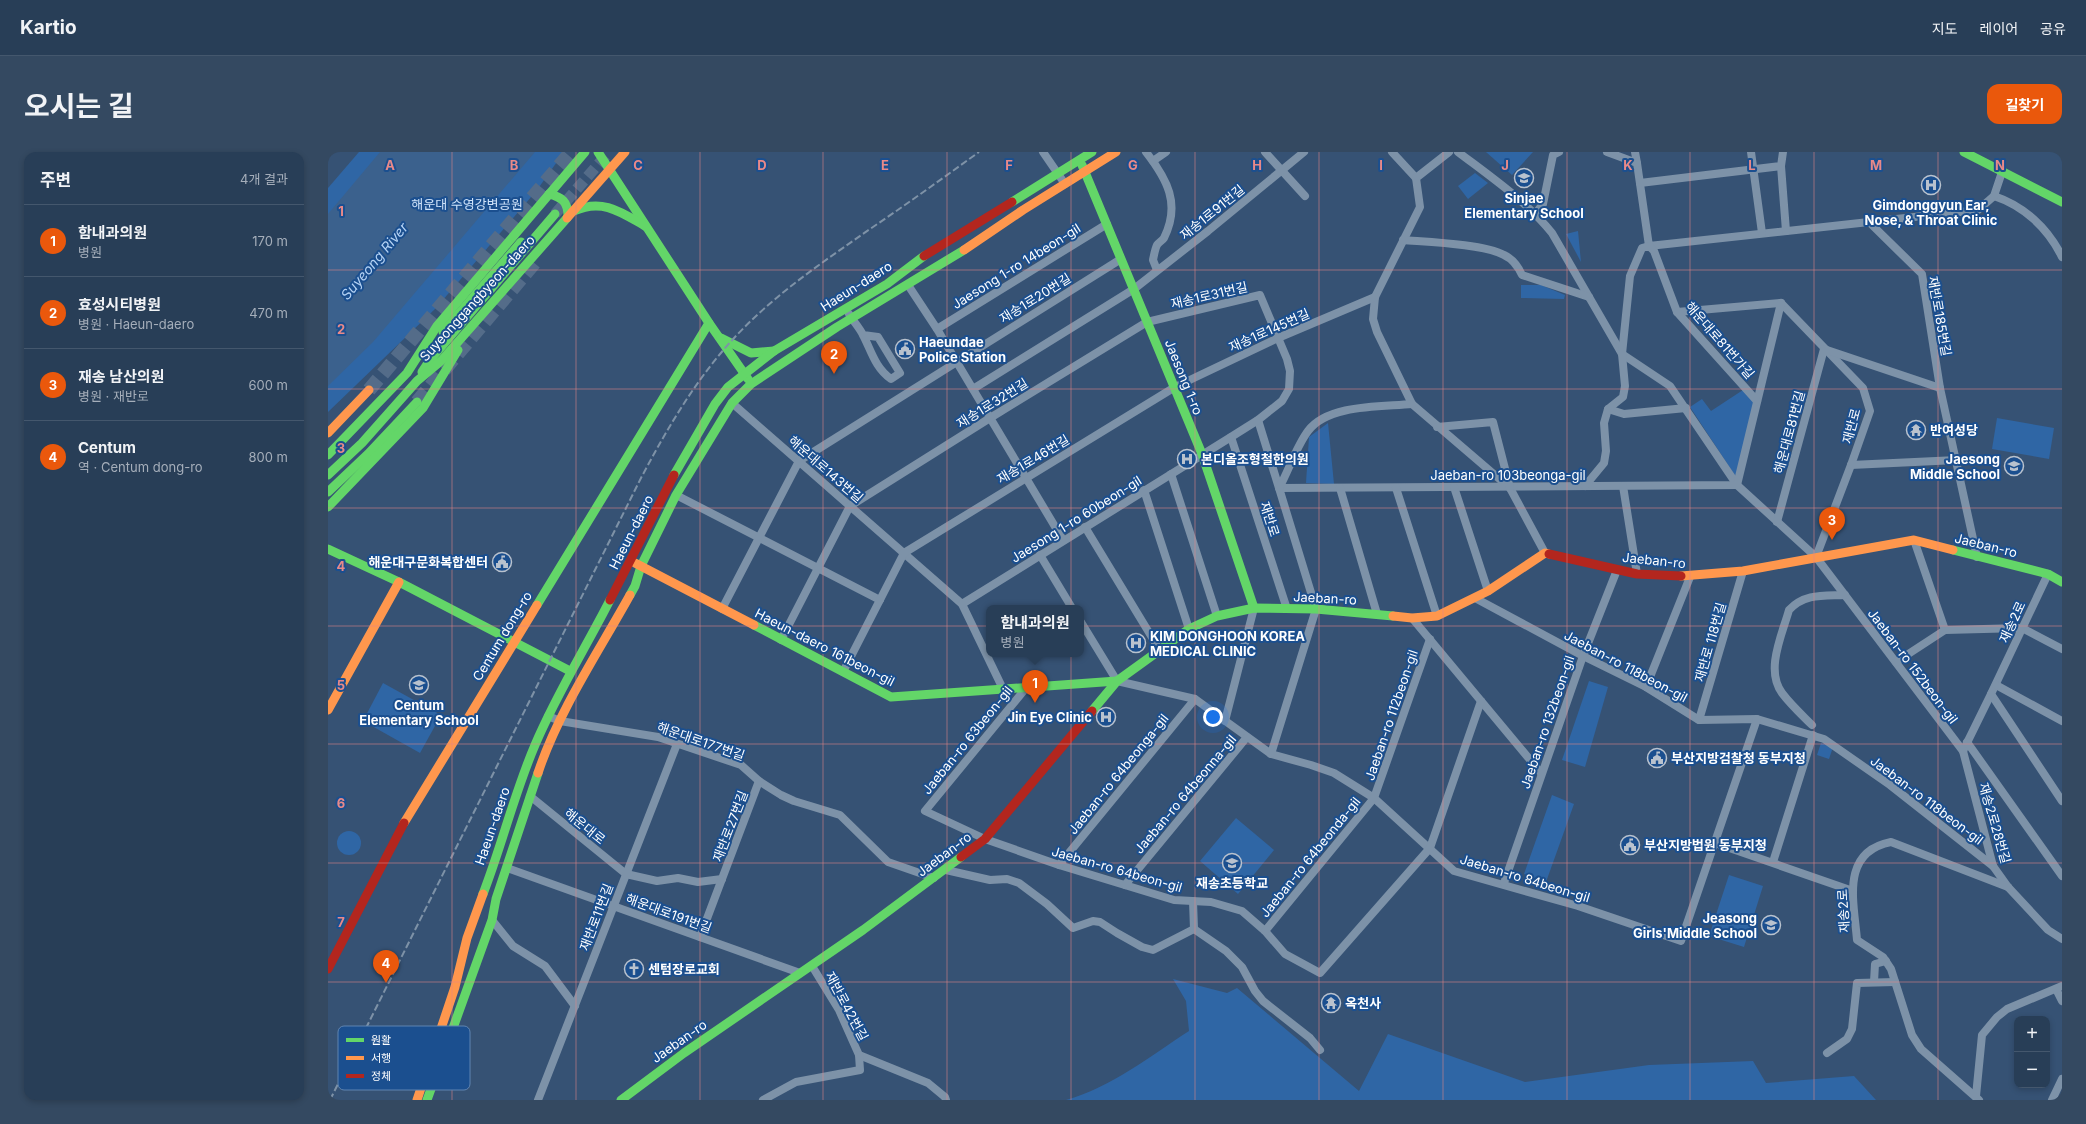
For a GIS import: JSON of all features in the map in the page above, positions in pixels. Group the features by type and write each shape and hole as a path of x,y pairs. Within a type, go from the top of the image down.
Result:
{"main road":[{"name":"Suyeonggangbyeon-daero","path":"328,455 407,373 438,326 585,152"},
{"path":"598,152 709,323 751,384"},
{"name":"Suyeonggangbyeon-daero","path":"328,475 362,443 417,381 442,360 625,152"},
{"name":"Haeun-daero","path":"442,1026 455,987 467,938 497,857 521,780 548,716 570,671 630,561 703,420 728,387 774,351 846,310 887,284 915,262 1092,152"},
{"name":"Haeun-daero","path":"454,1026 492,920 496,898 544,755 560,721 635,586 641,566 676,495 732,402 751,384 852,319 971,246 1023,210 1116,152"},
{"path":"1964,152 2062,202"},
{"name":"Jaesong 1-ro","path":"1079,159 1202,454 1254,608"},
{"path":"549,194 558,195 564,199 569,215 588,205 608,208 625,214 647,227"},
{"path":"407,373 553,211 430,360 417,381"},
{"name":"Centum dong-ro","path":"328,969 406,820 709,323"},
{"path":"328,507 423,408 470,328"},
{"path":"718,336 751,353 774,351"},
{"path":"328,433 370,390"},
{"path":"328,492 373,449 417,402"},
{"name":"Jaeban-ro","path":"621,1100 946,870 985,839 1117,681 1189,628 1218,616 1254,608 1316,609 1412,618 1436,616 1488,591 1545,553 1637,574 1690,577 1743,571 1914,540 2048,574 2062,582"},
{"path":"328,549 399,582 513,643 570,671"},
{"name":"Haeun-daero 161beon-gil","path":"630,561 891,697 1117,681"},
{"path":"328,710 399,582"},
{"name":"Haeun-daero","path":"417,1100 420,1090"}],"street":[{"path":"1044,152 1065,184"},
{"path":"1146,152 1164,178 1172,200 1171,216 1163,240 1158,244 1153,260 1157,270"},
{"path":"1153,161 1166,152"},
{"path":"1265,152 1305,196"},
{"name":"재송1로91번길","path":"973,389 1134,289 1208,231 1304,152"},
{"path":"1392,152 1416,178 1420,207 1375,297 1373,319 1377,332 1412,404 1510,488"},
{"path":"1416,178 1449,152"},
{"path":"1458,152 1508,190 1535,214 1552,233 1622,354"},
{"path":"1535,214 1543,204 1553,155 1559,152"},
{"path":"1607,152 1637,163"},
{"path":"1636,152 1649,246"},
{"path":"1751,152 1762,233"},
{"path":"1783,152 1781,166 1786,231"},
{"path":"1640,183 1753,168 1781,166"},
{"path":"1585,486 1604,463 1606,451 1604,423 1608,409 1623,397 1625,386 1622,354 1630,276 1642,248 1762,233 1978,210 1994,196 2002,172"},
{"path":"1994,196 2024,210 2049,235 2062,257"},
{"name":"재반로185번길","path":"1869,222 1922,274 1940,388 1957,460 1977,557"},
{"name":"Jaesong 1-ro 14beon-gil","path":"937,329 1107,224"},
{"path":"1403,240 1488,250 1504,254 1517,264 1522,275 1589,297"},
{"name":"해운대로81번가길","path":"1649,246 1654,251 1677,312 1757,401"},
{"name":"재송1로20번길","path":"799,461 956,361 1121,259"},
{"path":"908,285 937,329 1064,540"},
{"name":"재송1로31번길","path":"1147,322 1260,295 1278,338 1290,371 1289,388 1282,401 1258,420 1202,454"},
{"name":"재송1로145번길","path":"1174,387 1278,338 1375,297"},
{"path":"1677,312 1781,304 1737,485"},
{"name":"재반로","path":"1781,304 1863,388 1868,400 1870,411 1852,465 1816,557"},
{"path":"846,310 863,335 869,350 883,374 891,379 900,373 878,337 863,335"},
{"name":"재송1로32번길","path":"850,506 1147,322"},
{"path":"1824,348 1940,388"},
{"name":"해운대로81번길","path":"1777,522 1824,348"},
{"name":"Jaeban-ro 152beon-gil","path":"1622,354 1670,386 1737,485 1816,557 1963,751"},
{"name":"재송1로46번길","path":"904,553 1174,387"},
{"name":"해운대로143번길","path":"732,402 962,604 986,654"},
{"path":"1279,488 1308,431 1317,422 1342,411 1412,404"},
{"path":"1608,409 1624,414 1686,408"},
{"path":"1258,420 1316,609 1270,754"},
{"path":"1437,427 1493,422 1510,488 1545,553"},
{"name":"재반로","path":"1231,437 1287,609"},
{"name":"Jaesong 1-ro 60beon-gil","path":"962,604 1202,454"},
{"path":"1852,465 1957,460"},
{"path":"722,609 799,461"},
{"path":"1171,474 1218,616"},
{"name":"Jaeban-ro 103beonga-gil","path":"1279,488 1510,488 1737,485"},
{"path":"1623,486 1637,574"},
{"path":"1454,487 1488,591"},
{"path":"1340,488 1377,614"},
{"path":"1396,488 1436,616"},
{"path":"1144,490 1189,628"},
{"path":"676,495 880,600"},
{"path":"781,640 850,506"},
{"path":"1085,527 1160,649"},
{"path":"1914,540 1945,630"},
{"path":"842,672 904,553"},
{"path":"1040,555 1070,605"},
{"name":"Jaeban-ro 132beon-gil","path":"1504,883 1541,773 1616,570"},
{"name":"재반로 118번길","path":"1699,720 1743,571"},
{"name":"재송2로","path":"1991,694 2048,574"},
{"path":"1646,687 1690,577"},
{"path":"1812,725 1782,693 1775,678 1774,665 1789,610 1795,604 1817,595 1845,596"},
{"name":"Jaeban-ro 118beon-gil","path":"1475,598 1583,656 1646,687 1699,720 1758,719 1824,739 1890,785 1993,866"},
{"path":"1225,721 1254,608"},
{"name":"Jaeban-ro 112beon-gil","path":"1412,618 1541,773"},
{"path":"1084,627 1117,681"},
{"path":"1896,662 1945,630 2022,628 2062,649"},
{"name":"Jaeban-ro 112beon-gil","path":"1374,798 1430,639"},
{"name":"해운대로143번길","path":"988,657 1003,689"},
{"name":"Jaeban-ro 84beon-gil","path":"1117,681 1195,699 1270,754 1334,773 1374,798 1454,870 1504,883 1681,941 1715,843"},
{"path":"1996,685 2062,721"},
{"name":"Jaeban-ro 63beon-gil","path":"985,839 925,811 1026,688"},
{"path":"1963,751 1991,694 2062,801"},
{"name":"Jaeban-ro 64beonga-gil","path":"1059,865 1195,699"},
{"path":"1430,848 1481,701"},
{"name":"해운대로177번길","path":"548,716 560,721 658,737 741,765 759,782 794,801 840,815 888,862 934,878"},
{"path":"1758,719 1715,843 1853,891"},
{"path":"1773,862 1813,736"},
{"name":"Jaeban-ro 64beonna-gil","path":"1125,885 1247,737"},
{"path":"1967,742 2062,876"},
{"name":"재반로11번길","path":"538,1100 677,744"},
{"name":"재송2로28번길","path":"1963,751 1993,866 2008,887 2048,930 2062,939"},
{"name":"재반로27번길","path":"700,937 759,782"},
{"name":"해운대로","path":"530,796 626,874"},
{"name":"Jaeban-ro 64beonda-gil","path":"1265,931 1374,798"},
{"name":"Jaeban-ro 64beon-gil","path":"985,839 1059,865 1174,900 1211,902 1242,911 1265,931 1284,954 1320,972 1430,848"},
{"name":"재송2로","path":"1977,1098 1921,1049 1912,1035 1891,969 1883,956 1857,940 1853,891 1854,874 1859,860 1867,851 1881,844 1891,842 2008,887"},
{"name":"해운대로191번길","path":"507,868 800,974"},
{"path":"946,870 990,880 1007,879 1019,884 1048,904 1073,928 1093,921 1100,922 1142,947 1153,950 1194,929"},
{"name":"재반로27번길","path":"626,874 657,881 678,878 698,882 722,879"},
{"path":"1193,901 1194,929"},
{"path":"492,920 513,946 545,966 575,1006"},
{"path":"1194,929 1226,951 1237,961 1242,967 1255,991 1263,1001 1310,1038 1320,1050"},
{"path":"1874,982 1875,964 1886,961"},
{"name":"재반로42번길","path":"812,966 838,1010 859,1055 928,1082 945,1097 946,1100"},
{"path":"1827,1053 1847,1039 1852,1029 1857,982 1895,982"},
{"path":"1977,1098 1982,1035 1997,1017 2007,1010 2059,987 2062,1001"},
{"path":"763,1100 796,1082 860,1070 859,1055"},
{"path":"2052,1100 2062,1079"}],"green space":[{"name":"해운대 수영강변공원","path":"359,152 564,152 537,190 436,308 328,412 328,188"},
{"path":"1486,152 1533,152 1512,175"},
{"path":"1475,173 1488,183 1468,199 1458,186"},
{"path":"1578,231 1581,262 1566,234"},
{"path":"1521,285 1541,285 1565,295 1564,299 1521,298"},
{"path":"1743,390 1754,401 1736,477 1690,407 1702,399 1711,411"},
{"path":"1997,418 2054,428 2049,459 1992,449"},
{"path":"1328,423 1334,484 1306,483 1309,437"},
{"path":"1589,681 1608,687 1585,767 1562,760"},
{"path":"383,683 441,715 420,753 363,721"},
{"path":"1821,743 1833,747 1829,759 1817,755"},
{"path":"1552,795 1574,804 1546,882 1524,874"},
{"path":"1236,818 1274,850 1238,894 1200,861"},
{"path":"349,831 354,832 360,838 360,848 354,854 349,855 344,854 338,848 337,843 338,838 344,832"},
{"path":"1729,875 1763,886 1744,947 1709,936"},
{"path":"1173,979 1227,993 1237,988 1359,1091 1388,1034 1525,1082 1649,1065 1753,1061 1766,1083 1854,1076 1876,1100 1066,1100 1099,1088 1130,1070 1189,1031 1186,1001"}],"water":[{"name":"해운대 수영강변공원","path":"380,152 535,152 373,342 328,386 328,214"}],"tunnel":[{"path":"369,390 571,152"},
{"path":"555,214 609,152"},
{"path":"417,402 536,261"}],"railway":[{"path":"367,1026 641,478 672,422 695,387 735,337 766,307 800,279 979,152"},
{"path":"330,1100 338,1084"}],"traffic: fast":[{"path":"328,455 407,373 437,326 585,152"},
{"path":"598,152 709,323 748,379"},
{"path":"1012,202 1092,152"},
{"path":"1964,152 2062,202"},
{"path":"1082,165 1202,454 1254,608"},
{"path":"549,194 563,201 567,207 568,216"},
{"path":"574,211 584,207 602,206 611,208 645,226"},
{"path":"422,372 430,360 555,214"},
{"path":"328,475 362,443 417,381 442,360 567,218"},
{"path":"443,332 521,242"},
{"path":"630,595 635,586 641,566 676,495 732,403 751,384 837,327 964,250"},
{"path":"674,475 715,404 728,387 774,351 887,284 924,256"},
{"path":"537,605 709,323"},
{"path":"721,338 751,353 774,351"},
{"path":"328,507 423,408 458,350"},
{"path":"328,492 368,454 417,402"},
{"path":"328,549 399,582 570,671"},
{"path":"1953,550 2048,574 2062,582"},
{"path":"483,894 521,782 543,726 610,600"},
{"path":"1092,711 1117,681 1189,629 1217,616 1254,608 1316,609 1393,616"},
{"path":"754,625 891,697 1117,681"},
{"path":"454,1026 492,920 496,899 538,773"},
{"path":"621,1100 684,1053 863,930 961,857"},
{"path":"427,1100 431,1090"}],"traffic: slow":[{"path":"567,218 625,152"},
{"path":"964,250 1023,210 1116,152"},
{"path":"328,433 369,390"},
{"path":"1681,576 1743,571 1914,540 1953,550"},
{"path":"1393,616 1412,618 1437,616 1488,591 1545,553 1549,554"},
{"path":"635,563 754,625"},
{"path":"328,710 399,582"},
{"path":"538,773 556,727 630,595"},
{"path":"404,823 537,605"},
{"path":"442,1026 455,987 467,938 483,894"},
{"path":"417,1100 420,1090"}],"traffic: jam":[{"path":"924,256 1012,202"},
{"path":"610,600 674,475"},
{"path":"1549,554 1637,574 1681,576"},
{"path":"961,857 985,839 1092,711"},
{"path":"328,969 404,823"}],"place":[{"name":"Sinjae Elementary School","path":"1524,178"},
{"name":"Gimdonggyun Ear, Nose, & Throat Clinic","path":"1931,185"},
{"name":"Haeundae Police Station","path":"905,349"},
{"name":"효성시티병원","path":"834,374"},
{"name":"반여성당","path":"1916,430"},
{"name":"본디올조형철한의원","path":"1187,459"},
{"name":"Jaesong Middle School","path":"2014,466"},
{"name":"재송 남산의원","path":"1832,540"},
{"name":"해운대구문화복합센터","path":"502,562"},
{"name":"KIM DONGHOON KOREA MEDICAL CLINIC","path":"1136,643"},
{"name":"Centum Elementary School","path":"419,685"},
{"name":"함내과의원","path":"1035,703"},
{"name":"Jin Eye Clinic","path":"1106,717"},
{"name":"부산지방검찰청 동부지청","path":"1657,758"},
{"name":"부산지방법원 동부지청","path":"1630,845"},
{"name":"재송초등학교","path":"1232,863"},
{"name":"Jeasong Girls'Middle School","path":"1771,925"},
{"name":"센텀장로교회","path":"634,969"},
{"name":"Centum","path":"386,983"},
{"name":"옥천사","path":"1331,1003"}],"water label":[{"name":"Suyeong River","path":"374,261"}]}
